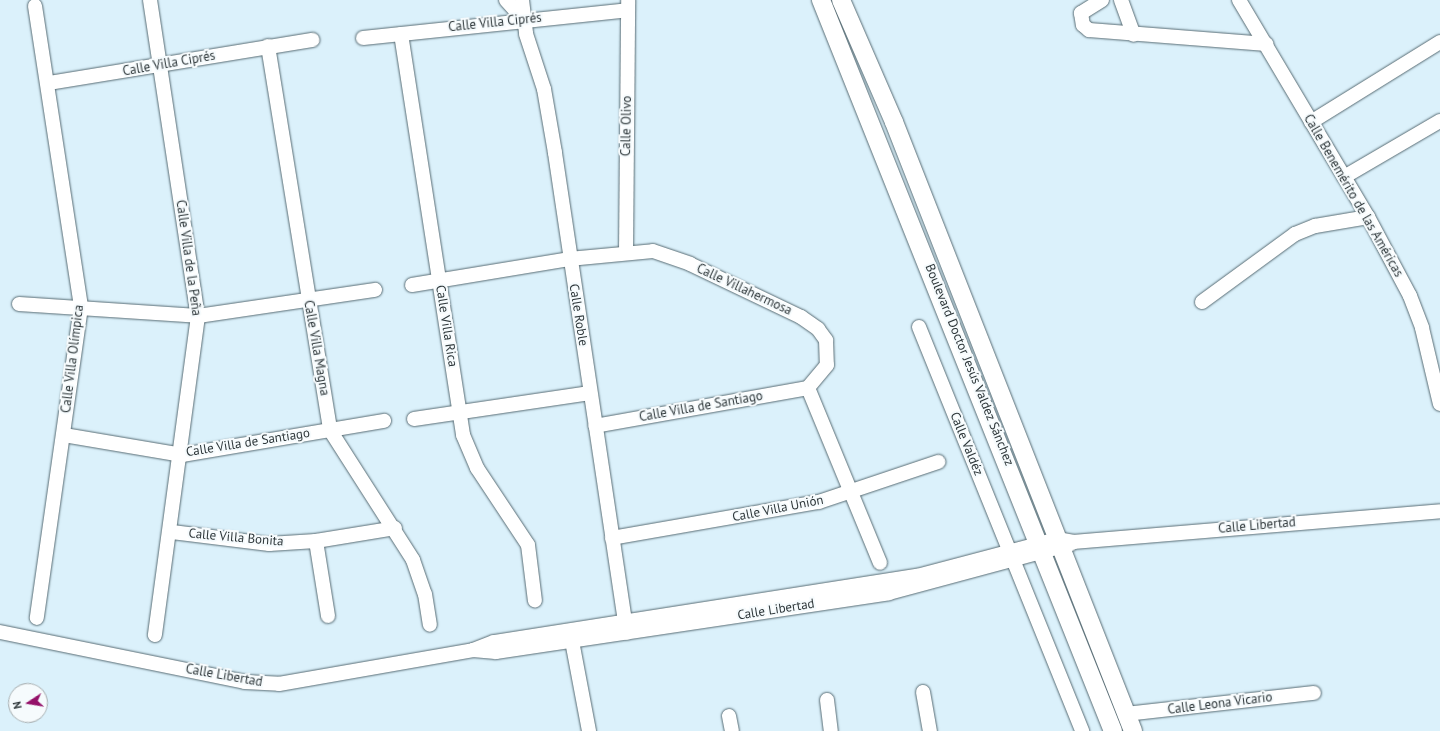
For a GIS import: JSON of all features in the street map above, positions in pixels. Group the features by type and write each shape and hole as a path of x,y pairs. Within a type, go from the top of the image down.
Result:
{"main road":[{"name":"Boulevard Doctor Jesús Valdez Sánchez","path":"820,0 915,230 1055,545 1133,731"},
{"name":"Boulevard Doctor Jesús Valdez Sánchez","path":"841,0 933,222 1055,545 1113,731"},
{"path":"915,230 933,222"}],"street":[{"name":"Calle Villa de la Peña","path":"150,0 198,316 172,532 155,635"},
{"path":"506,0 523,19"},
{"name":"Calle Roble","path":"522,0 523,19 544,89 626,627"},
{"path":"1102,0 1082,10 1083,25 1094,31 1266,44"},
{"path":"1121,0 1134,35"},
{"name":"Calle Benemérito de las Américas","path":"1239,0 1368,216 1417,311 1437,376 1440,404"},
{"name":"Calle Villa Ciprés","path":"363,38 628,5"},
{"name":"Calle Olivo","path":"626,252 628,5"},
{"name":"Calle Villa Olímpica","path":"35,6 49,82 81,307 37,618"},
{"name":"Calle Villa Rica","path":"401,34 459,412 468,451 528,545 535,601"},
{"name":"Calle Villa Ciprés","path":"49,82 161,66 268,46 313,40"},
{"path":"1311,122 1440,42"},
{"name":"Calle Villa Magna","path":"268,46 307,300 330,430 395,528 422,580 430,625"},
{"path":"1344,177 1440,121"},
{"path":"1202,302 1295,234 1315,226 1368,216"},
{"name":"Calle Villahermosa","path":"412,285 569,259 626,252 664,254 808,321 826,340 828,358 824,373 808,388"},
{"path":"19,304 198,316 375,290"},
{"name":"Calle Valdéz","path":"919,327 1082,731"},
{"path":"808,388 880,563"},
{"name":"Calle Villa de Santiago","path":"595,426 808,388"},
{"path":"414,419 590,393"},
{"name":"Calle Villa de Santiago","path":"64,435 182,455 384,421"},
{"name":"Calle Villa Unión","path":"612,538 783,510 852,492 938,462"},
{"name":"Calle Libertad","path":"0,632 263,684 301,682 473,650 494,642 626,627 945,574 1055,545 1440,511"},
{"name":"Calle Villa Bonita","path":"172,532 269,544 316,541 395,528"},
{"path":"316,541 328,616"},
{"name":"Calle Libertad","path":"473,650 496,652 572,641 626,627"},
{"path":"572,641 589,731"},
{"path":"922,692 930,731"},
{"name":"Calle Leona Vicario","path":"1126,714 1314,693"},
{"path":"827,700 831,731"},
{"path":"729,716 732,731"}]}
